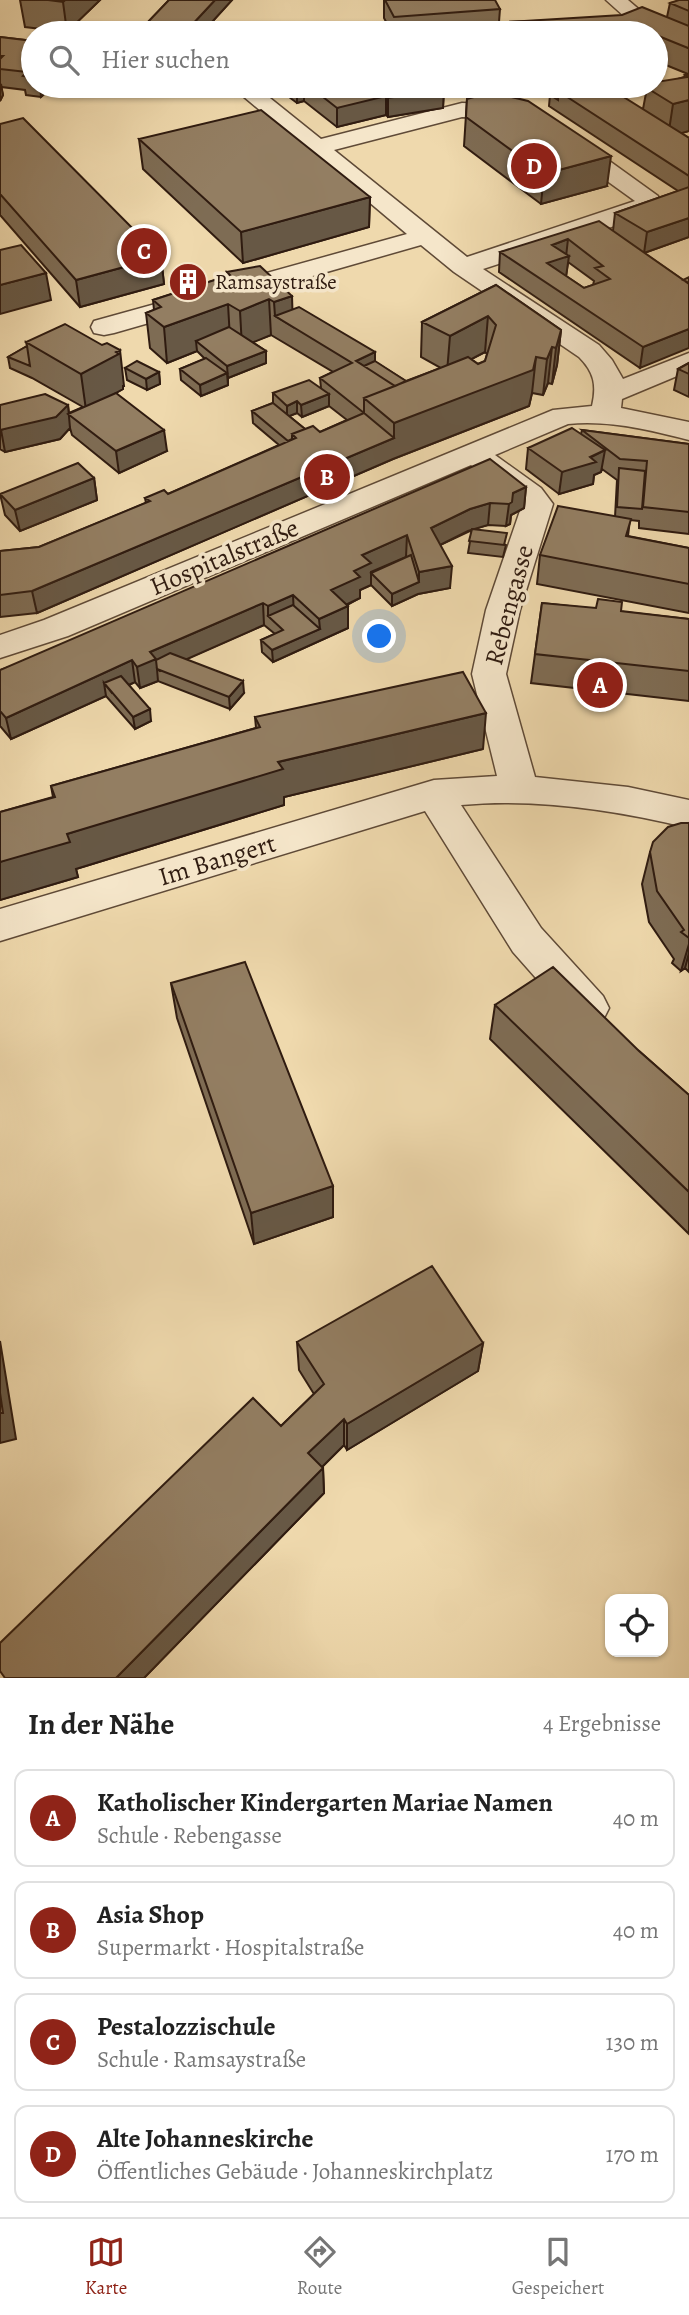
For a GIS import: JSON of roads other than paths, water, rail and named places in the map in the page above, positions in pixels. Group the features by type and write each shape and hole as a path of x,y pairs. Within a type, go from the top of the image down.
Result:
{"street":[{"path":"616,0 634,17 643,21"},
{"path":"608,20 634,17"},
{"path":"668,32 689,41"},
{"path":"257,98 463,267 589,351 603,364 610,376 607,404"},
{"path":"319,147 454,102 543,124 646,196 647,204 636,211 463,267"},
{"path":"589,226 611,243"},
{"path":"104,327 426,236"},
{"path":"607,404 689,361"},
{"name":"Hospitalstraße","path":"0,647 56,628 563,416 583,413 607,404 689,431"},
{"name":"Rebengasse","path":"471,453 530,495 538,505 503,610 489,674 519,788"},
{"name":"Im Bangert","path":"0,925 434,794 474,789 519,788 656,805 689,814"},
{"path":"434,794 527,940 611,1031"}],"place":[{"name":"Alte Johanneskirche","path":"534,166"},
{"name":"Pestalozzischule","path":"144,251"},
{"name":"Ramsaystraße","path":"188,282"},
{"name":"Asia Shop","path":"327,477"},
{"name":"Katholischer Kindergarten Mariae Namen","path":"600,685"}]}
